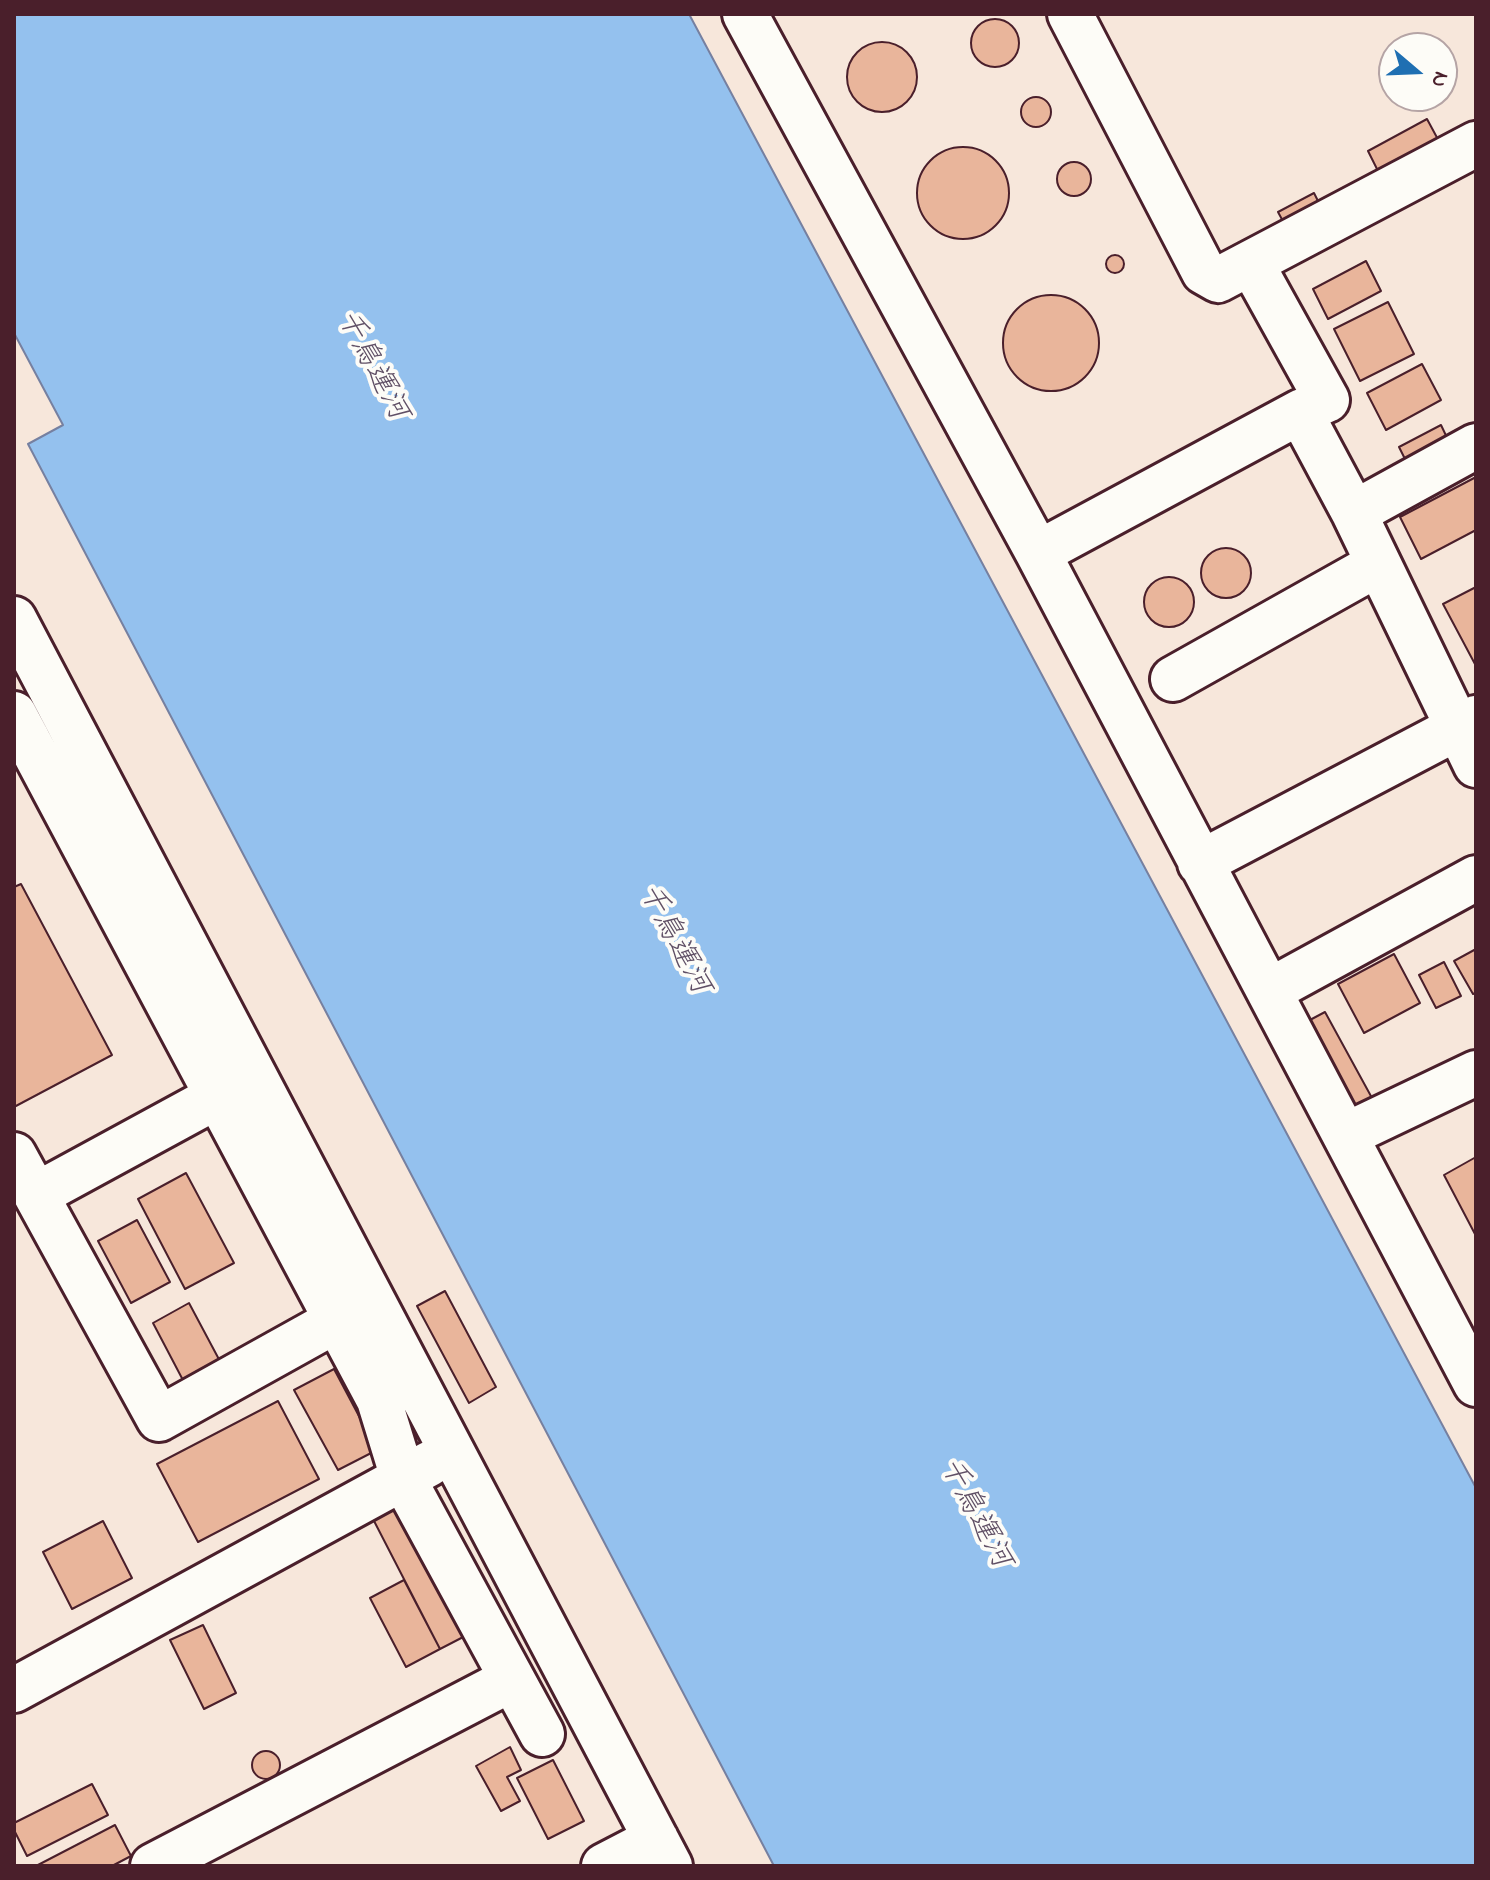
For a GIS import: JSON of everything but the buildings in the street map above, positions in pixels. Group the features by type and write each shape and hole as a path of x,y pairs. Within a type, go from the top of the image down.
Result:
{"street":[{"path":"745,14 1038,553 1476,1384"},
{"path":"1070,14 1204,272 1218,280 1476,144"},
{"path":"1038,553 1327,400 1251,263"},
{"path":"1200,863 1470,737 1300,412"},
{"path":"1354,513 1476,446"},
{"path":"1173,679 1378,564"},
{"path":"14,619 663,1852 604,1866"},
{"path":"14,714 379,1400 403,1478 542,1734"},
{"path":"1269,991 1476,878"},
{"path":"1346,1135 1476,1073"},
{"path":"36,1195 218,1096"},
{"path":"14,1155 159,1419 337,1320"},
{"path":"14,1690 452,1451"},
{"path":"153,1866 512,1679"}],"shaded area":[{"path":"689,14 1476,14 1476,1488"},
{"path":"14,333 63,426 28,444 774,1866 14,1866"}],"water":[{"name":"千鳥運河","path":"14,14 689,14 1476,1488 1476,1866 774,1866 28,444 63,425 14,333"}]}
